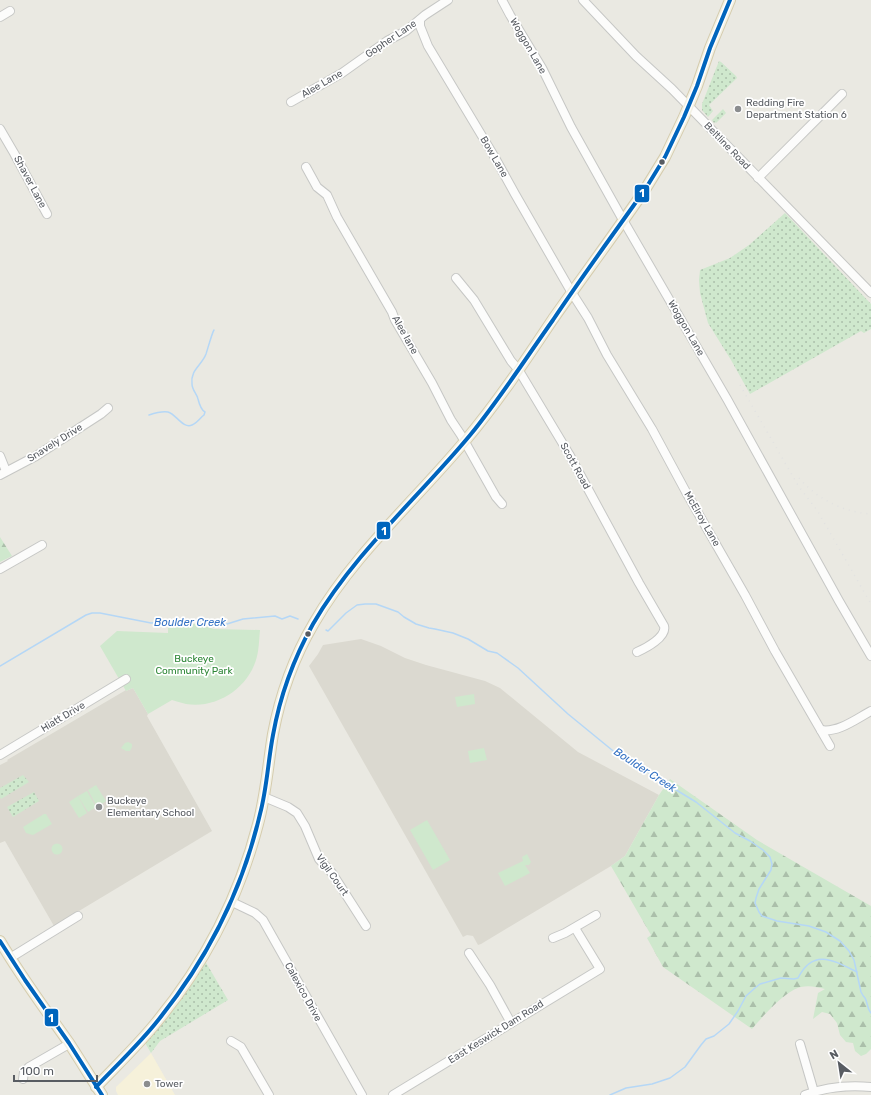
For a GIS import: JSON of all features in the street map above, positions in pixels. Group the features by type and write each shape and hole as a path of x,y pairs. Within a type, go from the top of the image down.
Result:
{"main road":[{"path":"0,941 34,995 69,1044 99,1091 182,989 207,950 232,902 250,852 264,797 273,733 278,712 287,683 304,641 315,621 340,584 383,530 427,484 485,417 660,167 697,86 710,48 730,0"}],"street":[{"name":"Gopher Lane","path":"353,65 387,41 406,31 425,15 448,0"},
{"name":"Woggon Lane","path":"502,0 542,68 570,127 727,400 871,656"},
{"name":"Beltline Road","path":"583,0 636,56 672,89 871,293"},
{"path":"0,17 10,11"},
{"name":"Bow Lane","path":"420,20 420,26 428,46 494,156 572,292"},
{"name":"Alee Lane","path":"291,102 337,76 353,65"},
{"path":"758,178 842,94"},
{"name":"Shaver Lane","path":"0,130 47,214"},
{"name":"Alee lane","path":"306,167 317,187 327,195 337,218 392,312 451,420 496,497 502,504"},
{"name":"Scott Road","path":"456,278 474,300 518,370 568,454 664,626 664,633 656,641 637,652"},
{"name":"McElroy Lane","path":"572,292 588,318 607,355 652,429 775,651 830,746"},
{"name":"Snavely Drive","path":"3,473 36,456 108,408"},
{"path":"0,456 3,473"},
{"path":"0,569 42,544"},
{"name":"Hiatt Drive","path":"0,755 126,679"},
{"path":"821,730 828,732 841,727 871,711"},
{"name":"Vigil Court","path":"264,797 288,807 297,813 305,826 320,859 332,873 366,926"},
{"name":"Calexico Drive","path":"232,902 255,913 263,920 362,1095"},
{"path":"553,938 575,928 596,915"},
{"path":"10,958 78,916"},
{"name":"East Keswick Dam Road","path":"392,1095 600,969 575,928"},
{"path":"469,953 490,985 511,1023"},
{"path":"231,1041 241,1046 269,1095"},
{"path":"23,1079 24,1072 29,1067 69,1044"},
{"path":"800,1044 814,1092"},
{"path":"805,1095 843,1086 871,1087"}],"shaded area":[{"path":"361,639 381,646 405,658 485,681 500,688 578,752 659,795 625,856 611,866 481,944 478,945 473,936 467,935 463,937 309,666 323,645"},
{"name":"Buckeye Elementary School","path":"133,688 148,714 147,716 212,831 54,926 5,841 0,843 0,765 126,690"},
{"path":"151,1053 175,1095 118,1095 116,1087"}],"green space":[{"path":"719,61 737,78 709,105 713,111 708,117 702,110 702,104"},
{"path":"723,109 726,113 716,123 714,123 712,120"},
{"path":"785,213 871,304 871,329 864,333 861,331 750,394 708,323 700,293 700,270 730,258 749,245"},
{"path":"0,537 12,556 0,562"},
{"name":"Buckeye Community Park","path":"168,624 198,624 214,629 260,630 258,653 252,670 238,688 219,700 197,705 172,700 148,714 133,688 126,691 100,646 117,631 168,633"},
{"path":"474,694 475,704 457,707 455,697"},
{"path":"128,742 132,744 130,751 126,751 121,748 125,743"},
{"path":"484,748 487,760 470,763 468,751"},
{"path":"23,775 29,782 1,799 0,788"},
{"path":"670,779 757,840 871,906 871,1049 866,1054 861,1056 855,1051 853,1043 846,1042 840,1035 837,1023 830,1014 822,1012 813,1019 818,993 825,989 807,986 795,989 782,998 752,1029 663,967 647,938 651,935 611,866 625,856 659,795"},
{"path":"96,785 106,801 97,807 88,790"},
{"path":"87,791 96,807 88,812 78,796"},
{"path":"34,792 39,801 13,817 7,807"},
{"path":"78,796 87,813 79,818 69,802"},
{"path":"46,814 52,824 33,835 26,833 23,827"},
{"path":"427,820 450,860 433,870 410,830"},
{"path":"55,844 59,844 61,845 61,853 55,854 52,851 52,847"},
{"path":"527,854 531,862 529,865 525,865 530,873 505,886 498,873 523,861 522,857"},
{"path":"205,961 228,1000 160,1041 151,1053 144,1041"}],"waterway":[{"path":"149,415 168,412 189,426 204,415 205,412 201,408 192,386 192,379 194,371 206,354 214,330"},
{"name":"Boulder Creek","path":"326,630 328,631 346,613 357,605 376,604 398,612 416,624 453,633 468,639 488,651 497,653 518,668 568,714 623,759 644,769 658,780 696,802 735,833 763,850 770,857 772,864 771,870 759,889 756,898 755,903 759,912 762,916 777,921 809,926 826,932 840,941 849,951 854,960 861,992 871,1013"},
{"name":"Boulder Creek","path":"0,666 86,615 92,613 100,613 151,623 192,620 211,622 216,625 227,624 243,619 275,616 282,619 290,616 298,619"},
{"path":"610,1095 626,1088 652,1084 670,1078 685,1067 706,1039 714,1036 729,1024 746,996 760,984 781,978 798,978 810,963 824,959 840,964 857,972"}],"railway":[{"path":"740,385 799,487 817,510 871,604"},
{"path":"799,478 814,492 831,503 850,510 871,514"}],"transit line":[{"name":"1","path":"96,1087 141,1040 173,1001 190,976 220,925 243,871 260,814 276,720 288,678 313,624 348,573 482,420 646,188 665,157 684,117 730,0"},
{"name":"1","path":"0,941 69,1043 102,1095"}],"place":[{"name":"Redding Fire Department Station 6","path":"738,109"},
{"name":"Buckeye Elementary School","path":"99,807"},
{"name":"Tower","path":"147,1084"}]}
